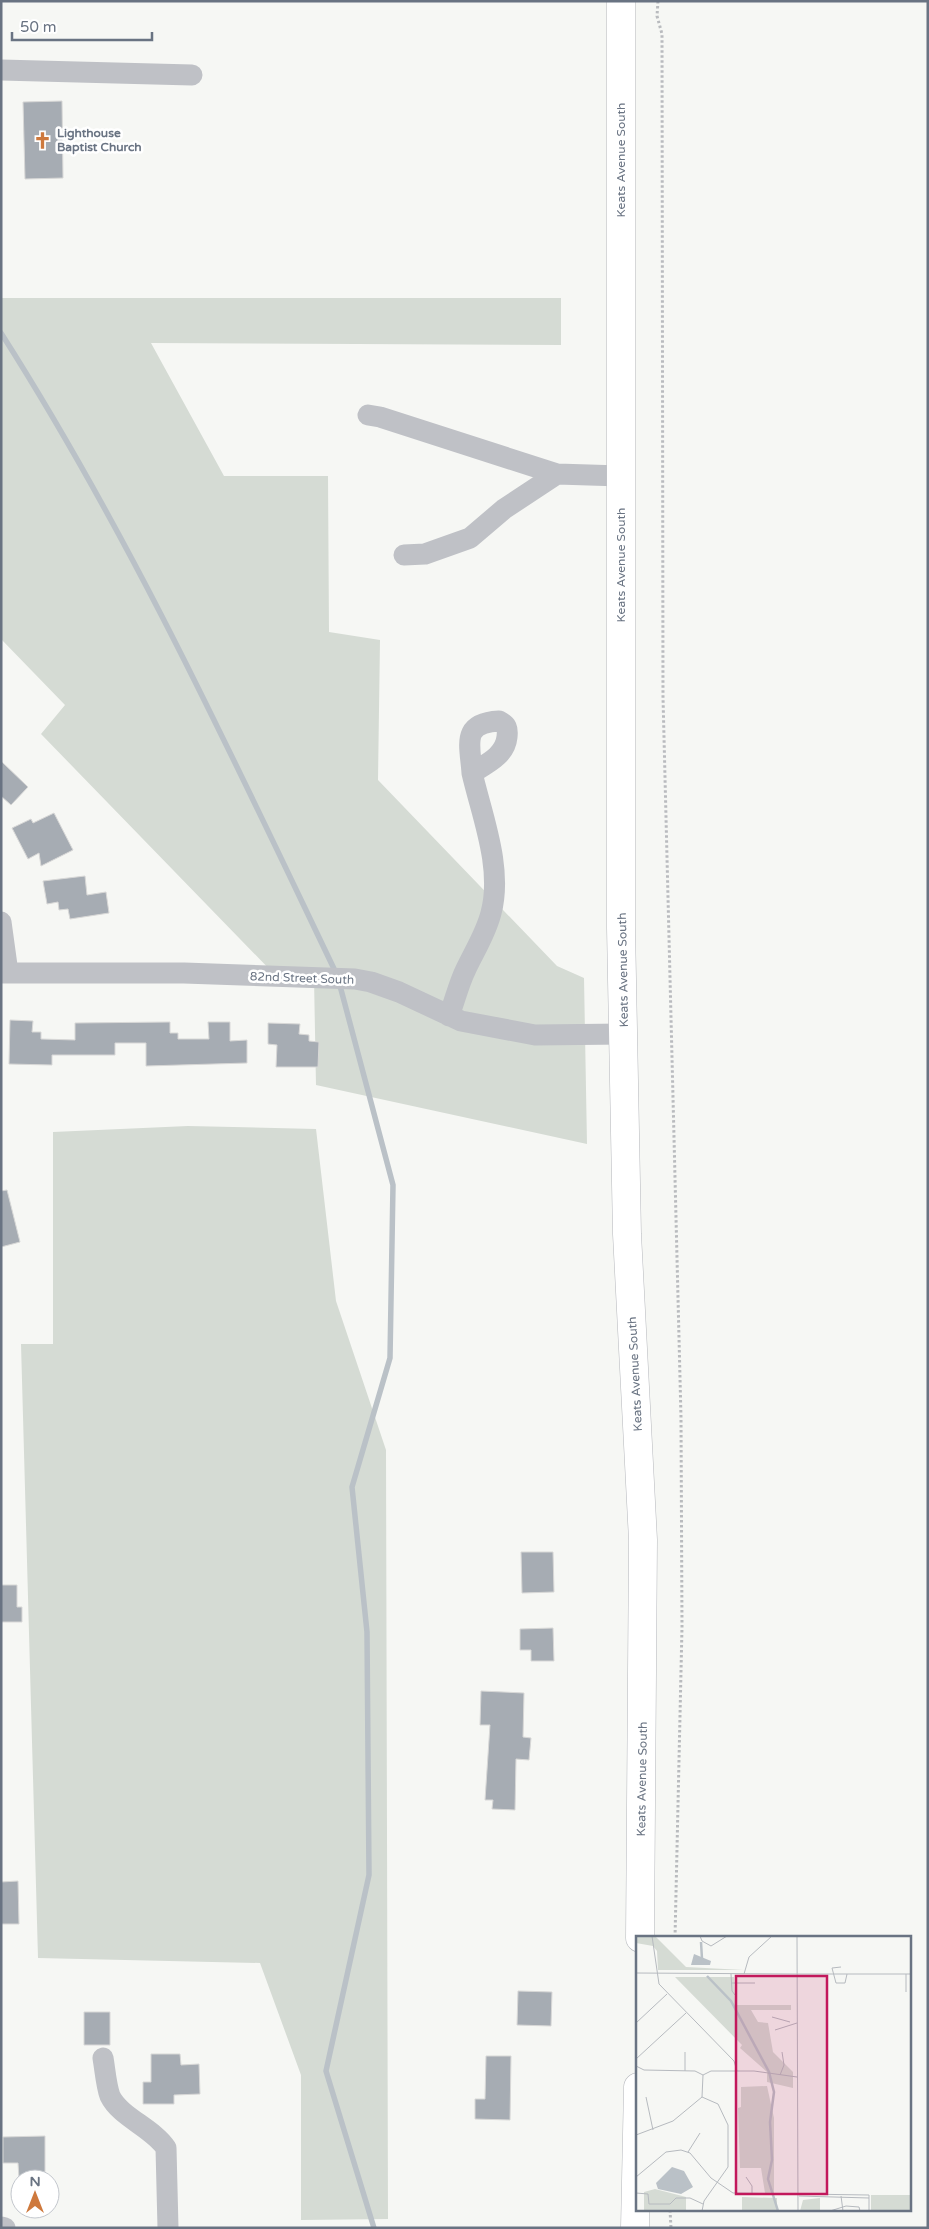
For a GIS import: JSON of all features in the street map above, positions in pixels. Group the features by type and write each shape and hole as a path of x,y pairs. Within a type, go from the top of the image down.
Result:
{"main road":[{"name":"Keats Avenue South","path":"621,1 620,476 624,1034 627,1234 643,1540 640,1936"},
{"path":"635,2228 636,2181"}],"street":[{"path":"1,70 192,75"},
{"path":"368,415 380,417 557,474 620,476"},
{"path":"404,555 425,554 470,538 504,509 557,474"},
{"path":"449,1016 466,970 480,944 492,912 494,882 491,850 472,774"},
{"path":"1,922 4,973"},
{"name":"82nd Street South","path":"4,973 184,973 355,979 371,982 399,992 461,1021 535,1035 624,1034"},
{"path":"103,2058 110,2096 119,2107 160,2139 166,2148 168,2228"}],"path":[{"path":"658,1 657,16 662,34 663,697 681,1418 682,1627 675,1936"},
{"path":"670,2212 671,2228"}],"shaded area":[{"path":"1,298 561,298 561,345 151,343 224,476 328,476 329,632 380,640 378,780 557,966 584,978 587,1144 316,1085 314,978 276,976 41,734 65,705 1,639"},
{"path":"188,1126 316,1129 336,1301 386,1450 388,2219 301,2220 301,2075 260,1963 38,1958 21,1344 53,1344 53,1132"}],"building":[{"name":"Lighthouse Baptist Church","path":"62,101 63,178 25,179 23,102"},
{"path":"1,761 28,787 11,805 1,796"},
{"path":"54,813 73,850 41,866 39,853 28,859 12,828 31,819 33,823"},
{"path":"85,876 87,895 106,892 109,913 70,919 68,909 59,910 58,902 47,904 43,881"},
{"path":"10,1020 33,1021 32,1032 41,1032 41,1039 75,1040 75,1023 170,1022 170,1033 178,1033 178,1039 209,1039 208,1022 230,1022 230,1041 247,1040 247,1063 146,1066 146,1043 115,1043 115,1055 52,1055 52,1065 9,1064"},
{"path":"268,1023 300,1024 299,1034 309,1035 309,1041 319,1042 318,1067 276,1067 277,1045 268,1044"},
{"path":"7,1190 20,1242 1,1247 1,1191"},
{"path":"521,1552 553,1552 554,1592 522,1593"},
{"path":"1,1585 17,1585 17,1607 22,1607 22,1622 1,1622"},
{"path":"553,1628 554,1661 531,1661 531,1650 520,1650 520,1629"},
{"path":"481,1691 524,1693 523,1737 531,1738 529,1760 516,1759 515,1810 492,1809 493,1800 485,1800 490,1725 480,1725"},
{"path":"18,1881 19,1924 1,1924 1,1882"},
{"path":"518,1991 552,1992 551,2026 517,2025"},
{"path":"84,2012 110,2012 110,2045 84,2045"},
{"path":"151,2054 180,2054 181,2065 199,2064 200,2094 174,2095 174,2104 143,2104 143,2082 151,2082"},
{"path":"486,2056 511,2056 510,2120 475,2119 475,2099 485,2099"},
{"path":"45,2136 45,2169 18,2169 18,2163 3,2163 3,2137"}],"waterway":[{"path":"1,333 94,489 137,568 219,729 336,973"},
{"path":"339,982 393,1185 390,1358 352,1487 367,1632 369,1875 326,2071 374,2228"}],"place":[{"name":"Lighthouse Baptist Church","path":"43,140"}]}
